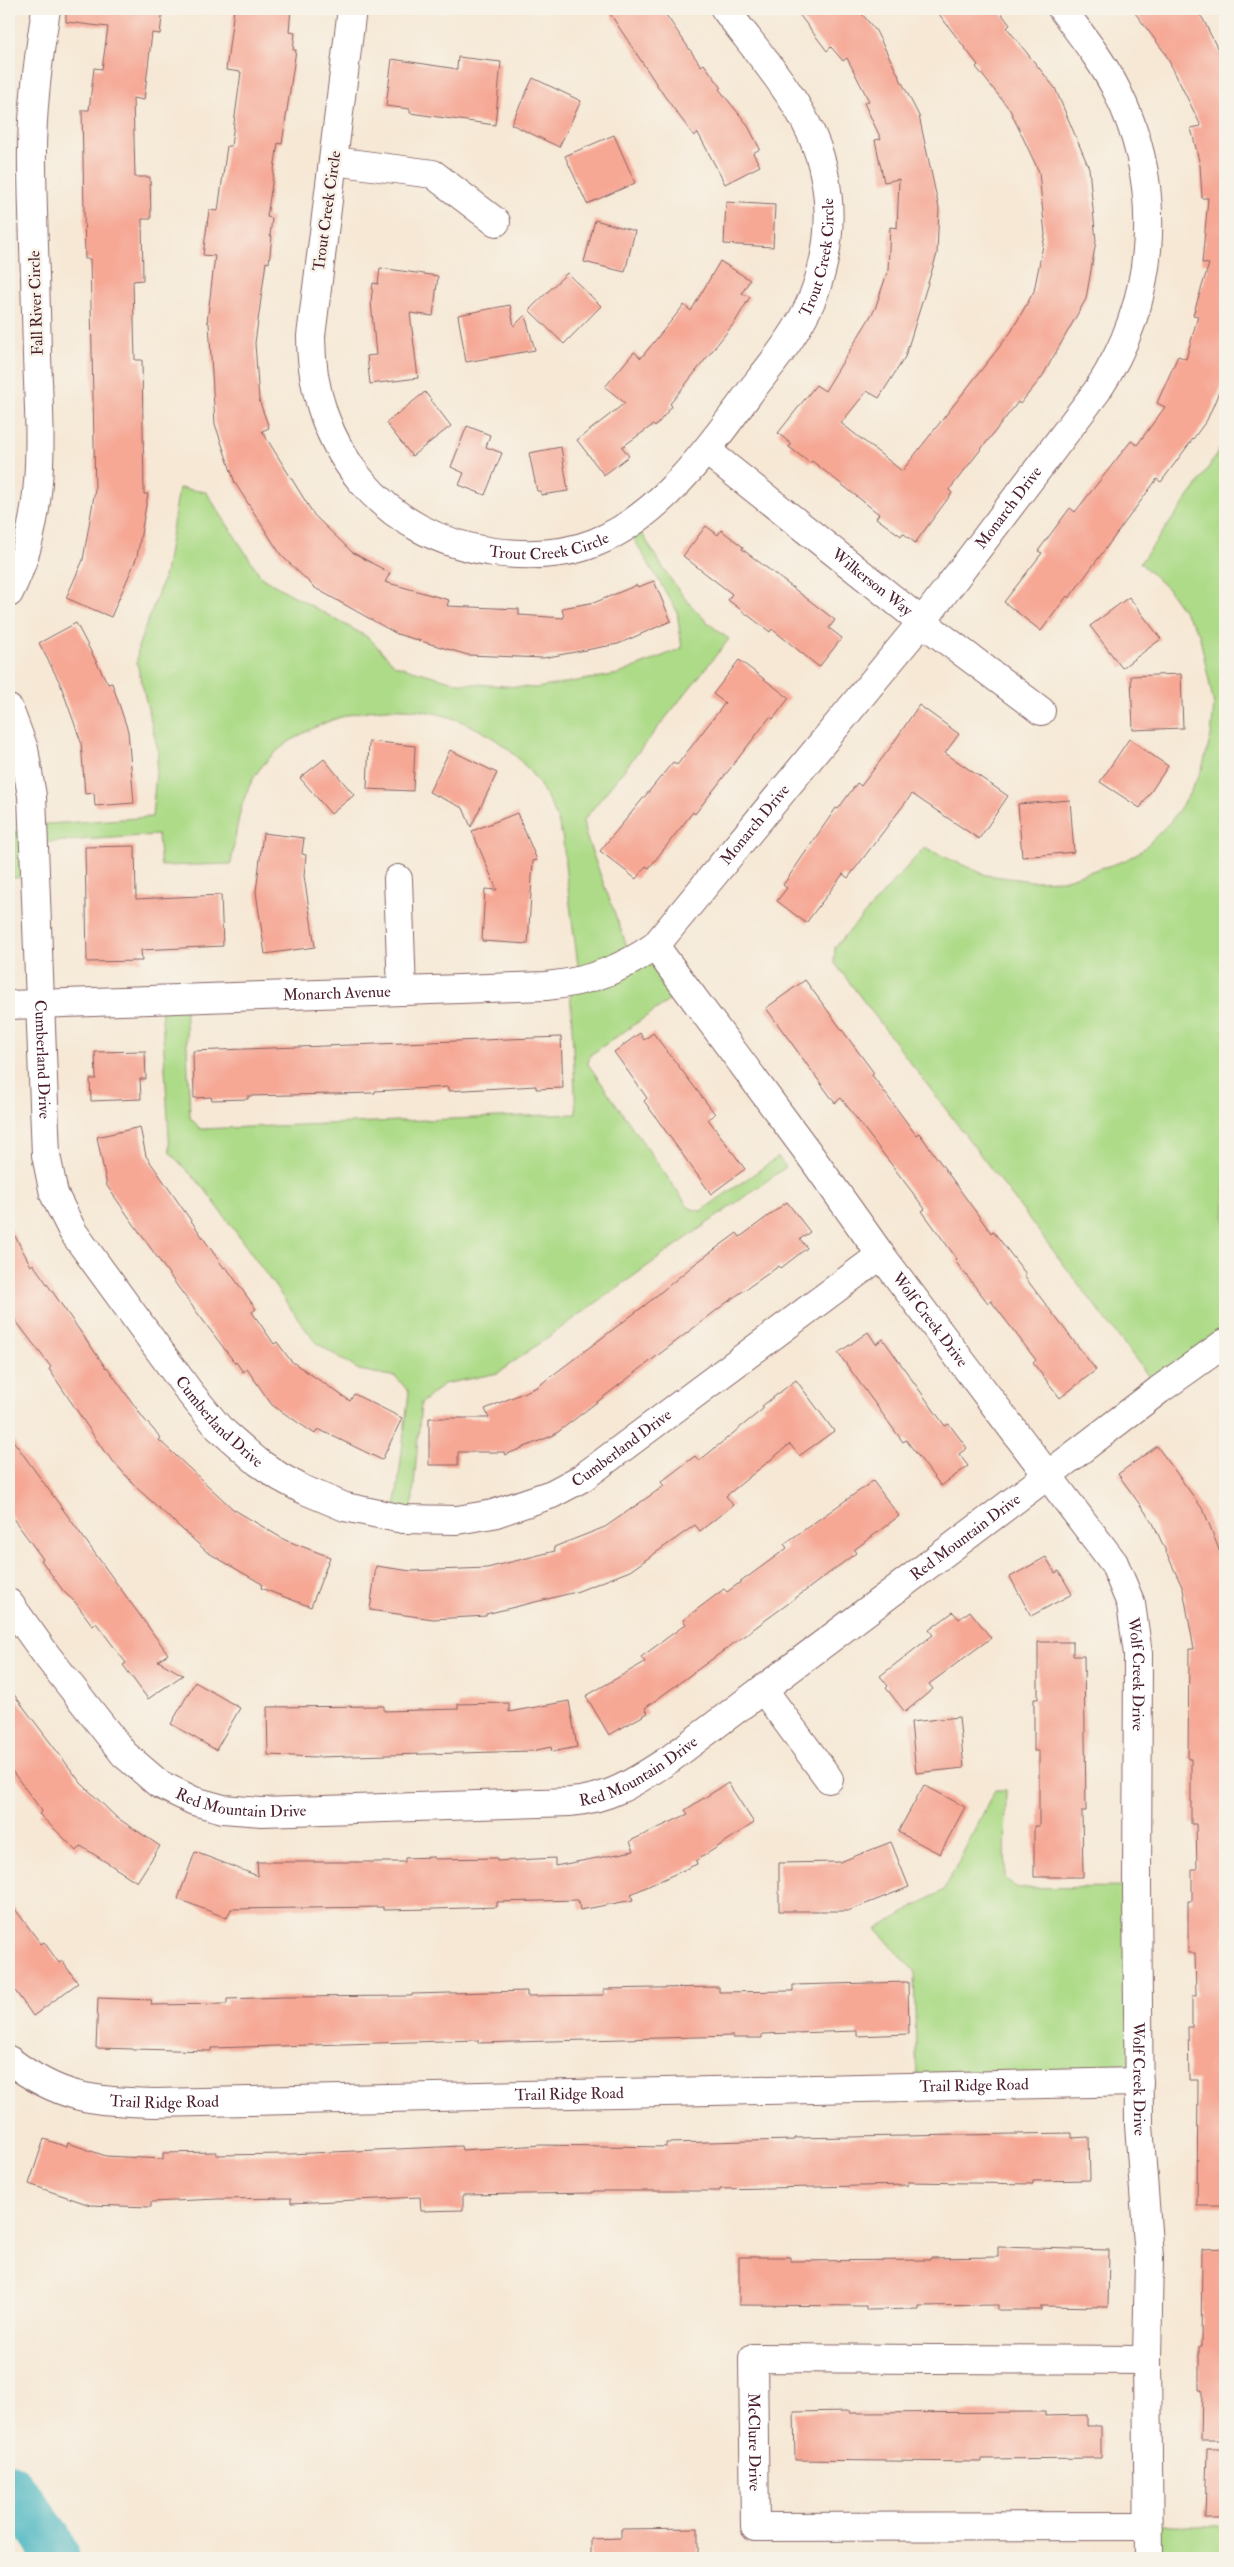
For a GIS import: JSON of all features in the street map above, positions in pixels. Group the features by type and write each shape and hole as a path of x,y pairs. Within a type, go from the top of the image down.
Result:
{"street":[{"name":"Fall River Circle","path":"9,593 18,575 32,530 40,478 32,164 34,99 46,9"},
{"name":"Trout Creek Circle","path":"352,9 311,336 312,375 326,424 343,456 371,493 410,524 452,543 507,553 552,553 594,543 646,513 706,450 802,320 819,280 828,234 828,197 824,171 814,140 788,94 725,9"},
{"name":"Monarch Drive","path":"655,946 922,622 1097,392 1123,346 1138,303 1146,268 1149,221 1146,180 1139,147 1116,89 1062,9"},
{"path":"334,161 432,174 496,222"},
{"name":"Wilkerson Way","path":"706,450 922,622 1042,710"},
{"name":"Cumberland Drive","path":"9,709 24,749 32,796 38,1004 46,1154 54,1194 73,1232 191,1394 219,1428 280,1478 345,1506 403,1519 458,1520 511,1510 552,1494 596,1469 881,1255"},
{"path":"398,879 402,991"},
{"name":"Monarch Avenue","path":"9,1005 546,986 580,982 620,968 655,946"},
{"name":"Wolf Creek Drive","path":"655,946 807,1151 881,1255 1114,1563 1127,1592 1138,1654 1139,2126 1149,2256 1147,2360 1149,2558"},
{"name":"Red Mountain Drive","path":"9,1603 53,1664 124,1754 144,1773 176,1794 223,1810 272,1811 570,1802 601,1798 625,1787 670,1759 1159,1390 1225,1343"},
{"path":"763,1689 829,1779"},
{"name":"Trail Ridge Road","path":"9,2060 39,2081 74,2096 97,2101 154,2103 1139,2082"},
{"name":"McClure Drive","path":"1147,2360 753,2358 756,2526 1148,2526"}],"green space":[{"path":"1225,441 1225,1343 1159,1390 834,962 835,947 924,848 986,875 1032,881 1063,880 1124,861 1141,851 1171,821 1188,796 1202,769 1211,736 1214,705 1199,633 1168,589 1140,563 1196,487"},
{"path":"179,488 206,492 262,578 369,638 395,665 458,683 536,688 619,674 682,648 677,611 626,526 634,520 675,586 686,600 713,627 729,639 583,821 586,836 632,960 655,946 686,989 590,1055 588,1064 689,1208 701,1211 778,1157 786,1167 498,1373 444,1384 421,1403 411,1520 394,1518 409,1392 396,1377 359,1370 315,1342 204,1188 170,1153 161,1001 185,1000 190,1117 200,1129 576,1114 570,984 580,981 562,837 554,811 535,778 514,755 490,736 464,722 436,713 406,709 376,710 347,715 318,726 288,742 263,765 255,776 244,799 237,825 231,864 161,866 158,835 34,843 34,877 9,878 9,835 33,825 152,817 158,751 137,663 138,647 165,574"},
{"path":"995,1790 1006,1790 1005,1877 1016,1888 1137,1887 1139,2082 917,2086 914,1971 876,1929 944,1890"},
{"path":"1148,2526 1225,2526 1225,2558 1149,2558"}],"building":[{"path":"66,9 163,9 160,34 152,33 144,100 133,98 135,177 150,177 151,219 142,219 143,280 133,281 135,360 142,360 144,494 148,494 137,557 111,617 66,598 83,560 95,490 90,259 85,259 82,110 89,110 94,68 102,69 108,27 66,22"},
{"path":"234,9 291,9 289,32 295,33 293,50 296,50 282,144 278,143 267,217 272,218 270,236 272,236 269,263 266,262 255,343 259,400 269,428 262,431 314,515 352,552 390,573 385,582 449,600 447,606 519,609 519,615 564,618 562,608 596,602 637,585 638,587 654,581 671,621 618,644 543,658 468,655 397,634 315,588 281,555 235,483 215,424 209,323 207,322 215,256 203,255 209,210 218,211 227,146 231,146 241,72 226,70"},
{"path":"607,9 662,9 701,66 704,64 721,87 719,89 747,124 760,149 753,153 760,166 725,184 698,133 694,136 663,94"},
{"path":"795,9 858,9 876,31 919,116 939,208 937,254 905,357 879,398 867,391 841,423 902,471 1011,332 1034,291 1045,235 1039,172 1010,110 976,67 978,65 935,9 998,9 1010,25 1007,28 1055,88 1089,168 1096,241 1086,299 1042,377 1020,404 1018,402 949,490 952,493 915,543 903,533 901,536 876,518 879,514 812,461 810,463 789,447 791,444 778,433 816,385 825,391 875,309 888,270 890,227 897,228 899,179 884,182 875,140 881,139 864,103 869,101 847,58 843,61 831,47 827,51"},
{"path":"1132,9 1195,9 1203,19 1225,64 1225,378 1207,420 1161,482 1157,479 1069,598 1067,596 1041,631 1004,602 1042,553 1038,551 1070,508 1075,512 1131,441 1137,445 1165,407 1157,403 1178,356 1186,359 1198,316 1193,315 1209,264 1202,263 1208,198 1202,198 1200,165 1191,128 1201,126 1165,53"},
{"path":"458,57 501,62 495,125 410,113 410,109 386,106 392,59 457,69"},
{"path":"533,78 581,101 559,147 511,124"},
{"path":"614,135 635,183 587,204 565,156"},
{"path":"726,202 775,205 773,247 724,244"},
{"path":"595,220 635,231 625,272 584,262"},
{"path":"720,261 750,280 742,293 750,297 735,322 670,404 672,406 655,427 653,425 622,447 629,456 604,475 577,440 625,403 605,387 634,352 641,358 684,305 691,311"},
{"path":"380,268 438,276 433,316 410,313 418,378 370,384 367,356 376,355 371,302 373,283 378,284"},
{"path":"567,273 601,306 564,344 529,310"},
{"path":"510,305 514,326 525,315 535,350 466,362 458,315"},
{"path":"425,392 451,426 412,456 386,423"},
{"path":"467,426 490,435 486,447 502,453 485,495 459,485 464,473 451,467"},
{"path":"561,447 568,491 541,495 541,491 537,491 529,453"},
{"path":"706,526 718,535 721,530 743,547 742,549 835,620 829,628 842,638 819,667 772,629 770,632 728,600 732,594 683,556"},
{"path":"1129,597 1161,639 1122,668 1090,626"},
{"path":"76,623 108,684 112,683 128,731 134,803 95,806 94,793 85,794 81,742 60,683 39,643"},
{"path":"739,660 789,698 773,719 770,717 695,814 693,812 649,868 646,866 636,879 600,851 673,762 677,765 725,703 713,694"},
{"path":"1181,674 1183,728 1133,730 1131,676"},
{"path":"919,705 959,734 945,753 1008,796 979,839 912,794 848,878 843,874 806,923 777,901 787,888 783,885 836,808 838,809 857,783 861,786"},
{"path":"1129,739 1168,766 1140,808 1100,782"},
{"path":"369,741 415,746 413,791 367,789"},
{"path":"450,750 497,773 471,827 463,808 429,792"},
{"path":"324,759 354,795 331,814 300,778"},
{"path":"1070,800 1074,852 1022,857 1018,804"},
{"path":"517,813 537,860 533,861 528,944 482,941 485,889 497,890 472,831"},
{"path":"263,833 304,838 302,854 306,855 304,876 315,947 265,954 256,892"},
{"path":"135,846 136,899 221,895 223,946 141,950 142,961 87,962 85,847"},
{"path":"805,980 874,1073 872,1075 916,1135 919,1133 991,1233 993,1231 1026,1274 1024,1276 1096,1370 1060,1398 1033,1363 1036,1360 991,1301 988,1303 955,1261 957,1259 922,1211 925,1209 841,1098 835,1103 766,1008"},
{"path":"640,1033 644,1040 653,1033 715,1114 708,1119 745,1169 711,1194 644,1101 647,1098 614,1052"},
{"path":"561,1037 563,1088 536,1089 536,1086 448,1091 448,1087 375,1091 375,1093 248,1096 248,1099 212,1100 211,1097 194,1098 193,1051"},
{"path":"145,1051 146,1079 140,1079 141,1099 91,1101 90,1079 96,1079 95,1052"},
{"path":"140,1127 146,1156 224,1268 226,1267 256,1309 252,1312 274,1344 277,1342 291,1361 350,1401 354,1394 402,1418 382,1460 318,1429 315,1434 272,1405 247,1369 243,1372 235,1363 178,1287 107,1186 97,1137"},
{"path":"787,1202 810,1232 800,1239 807,1248 781,1268 779,1266 726,1303 554,1435 505,1455 504,1452 458,1452 458,1465 429,1465 429,1418 489,1418 485,1409 537,1387 644,1306 696,1263 737,1233 740,1237"},
{"path":"9,1225 31,1266 33,1264 106,1368 144,1419 161,1438 159,1440 233,1509 285,1540 330,1557 311,1607 261,1588 262,1584 207,1552 138,1489 104,1451 49,1369 51,1367 9,1312"},
{"path":"868,1332 876,1344 883,1339 945,1426 949,1424 967,1448 959,1454 968,1466 941,1486 906,1440 903,1442 838,1353"},
{"path":"796,1380 834,1431 799,1456 790,1444 726,1496 733,1505 700,1531 695,1525 630,1571 576,1592 486,1614 486,1616 433,1619 370,1610 376,1566 411,1571 487,1568 555,1551 554,1547 605,1527 664,1486 661,1482 695,1456 699,1461 764,1408 762,1406"},
{"path":"9,1435 168,1654 158,1661 183,1675 148,1699 123,1665 126,1663 96,1623 93,1626 75,1602 64,1592 41,1560 43,1559 9,1513"},
{"path":"1157,1446 1204,1511 1225,1565 1225,2206 1197,2206 1198,2080 1189,2080 1188,2027 1192,2027 1192,1996 1196,1996 1195,1953 1188,1953 1188,1901 1192,1901 1192,1869 1197,1869 1196,1824 1191,1824 1191,1759 1188,1759 1189,1649 1194,1649 1183,1589 1153,1523 1118,1474"},
{"path":"873,1481 899,1516 854,1550 856,1553 645,1708 648,1713 609,1735 586,1696 645,1662 641,1657 686,1624 683,1620 724,1589 727,1592 787,1548 784,1544"},
{"path":"1046,1557 1055,1573 1059,1571 1072,1594 1031,1616 1010,1577"},
{"path":"970,1611 991,1638 929,1684 933,1689 905,1712 886,1688 888,1686 880,1676 933,1635 929,1630 953,1612 959,1619"},
{"path":"1038,1642 1073,1642 1073,1656 1084,1656 1086,1811 1082,1811 1083,1877 1034,1877 1034,1826 1039,1826 1039,1751 1034,1751 1034,1699 1038,1699"},
{"path":"195,1682 240,1708 216,1750 171,1724"},
{"path":"9,1688 81,1783 116,1817 160,1846 137,1882 81,1846 77,1851 39,1814 42,1811 9,1767"},
{"path":"569,1701 577,1747 552,1752 551,1747 532,1751 317,1757 268,1755 267,1707 384,1706 384,1711 458,1709 458,1704 509,1703 509,1712"},
{"path":"959,1717 964,1768 916,1773 911,1722"},
{"path":"728,1783 754,1823 696,1861 697,1864 631,1894 633,1900 580,1910 578,1900 497,1902 497,1907 434,1909 383,1910 383,1907 231,1909 227,1918 178,1899 195,1852 258,1876 257,1862 405,1862 405,1858 434,1857 434,1859 497,1858 497,1861 555,1858 555,1866 634,1851 630,1841 688,1814 685,1810"},
{"path":"924,1785 965,1807 940,1854 898,1832"},
{"path":"891,1842 909,1887 848,1911 779,1911 779,1863 840,1862"},
{"path":"9,1901 41,1944 44,1942 59,1963 62,1961 78,1983 33,2016 9,1982"},
{"path":"908,1982 909,2034 857,2036 857,2031 762,2034 762,2038 733,2038 733,2036 478,2043 478,2040 211,2048 211,2051 96,2048 98,1998 152,2000 151,2005 227,2004 227,1999 412,1996 412,1994 527,1991 527,1996 604,1995 604,1989 719,1987 719,1992 793,1991 793,1985"},
{"path":"1072,2133 1072,2138 1089,2137 1090,2180 1033,2181 1033,2184 908,2182 908,2185 720,2189 720,2191 593,2191 593,2193 463,2195 463,2210 421,2211 420,2197 291,2203 291,2198 218,2199 151,2202 151,2207 90,2205 29,2184 44,2139 67,2147 68,2143 106,2156 163,2159 163,2153 216,2152 216,2155 290,2154 461,2146 462,2150 541,2145 666,2147 666,2143 795,2140 795,2138"},
{"path":"998,2247 1109,2250 1108,2307 1041,2306 1041,2310 998,2310 998,2305 919,2306 919,2309 866,2310 866,2306 739,2305 739,2257 790,2257 790,2261 930,2260 930,2258 998,2257"},
{"path":"1225,2248 1225,2440 1201,2440 1202,2390 1199,2390 1199,2346 1201,2346 1202,2249"},
{"path":"850,2411 850,2413 1045,2412 1045,2416 1087,2415 1087,2426 1101,2426 1101,2458 981,2459 981,2462 795,2460 794,2412"},
{"path":"1207,2449 1225,2449 1225,2518 1205,2518"},
{"path":"698,2528 698,2558 591,2558 591,2539 621,2538 621,2529"}],"waterway":[{"path":"9,2487 46,2536 56,2558"}]}
